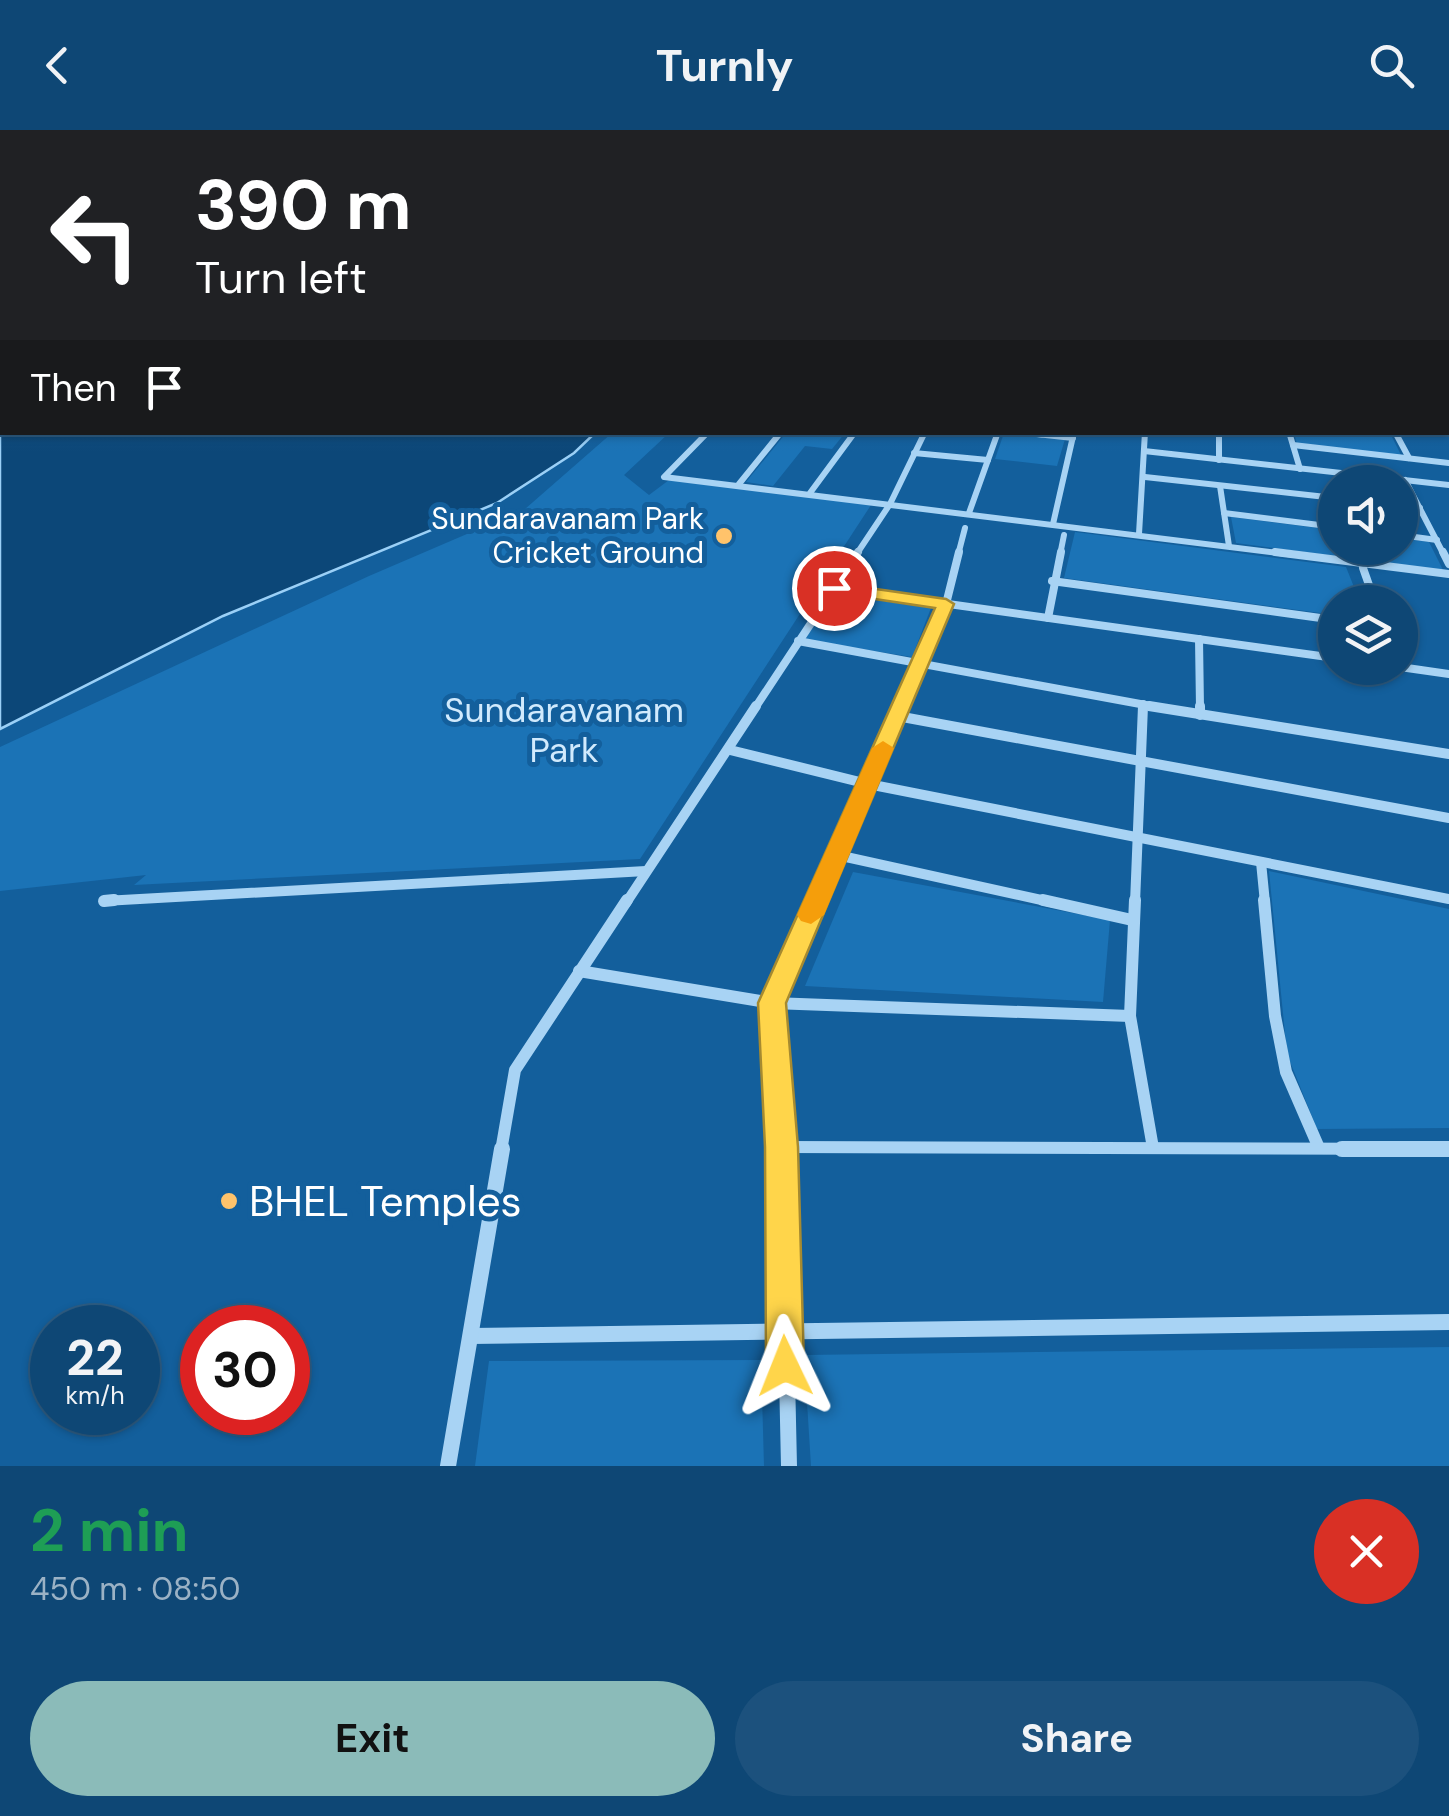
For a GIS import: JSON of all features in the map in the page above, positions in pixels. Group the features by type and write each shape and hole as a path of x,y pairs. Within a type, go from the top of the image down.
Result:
{"street":[{"path":"705,435 664,477 890,504 967,521 1053,524 1449,574"},
{"path":"739,484 779,435"},
{"path":"810,493 853,435"},
{"path":"448,1466 514,1070 890,504 923,435"},
{"path":"789,1466 782,1147 772,1003 946,604 967,521 997,435"},
{"path":"1053,524 1073,435"},
{"path":"1139,534 1145,435"},
{"path":"1219,435 1220,460"},
{"path":"1290,435 1300,469"},
{"path":"1397,435 1409,458"},
{"path":"1293,446 1449,463"},
{"path":"914,452 988,460"},
{"path":"1144,452 1318,471"},
{"path":"1145,477 1318,496"},
{"path":"1418,481 1449,485"},
{"path":"1220,486 1229,546"},
{"path":"1418,504 1449,564"},
{"path":"1224,513 1318,525"},
{"path":"1048,618 1052,581 1064,535"},
{"path":"1418,538 1436,540"},
{"path":"1363,568 1369,585"},
{"path":"1052,581 1318,618"},
{"path":"834,588 1318,656"},
{"path":"1199,640 1200,715"},
{"path":"798,641 1200,715 1449,754"},
{"path":"1418,670 1449,674"},
{"path":"1144,704 1138,760 1130,1016 1153,1148"},
{"path":"896,716 1449,818"},
{"path":"730,750 868,784 1449,899"},
{"path":"837,855 1132,920"},
{"path":"1261,862 1268,966 1286,1072 1319,1148"},
{"path":"104,901 646,871"},
{"path":"579,970 772,1003 1130,1016"},
{"path":"782,1147 1449,1148"},
{"path":"471,1336 1449,1322"}],"green space":[{"name":"Sundaravanam Park","path":"610,435 667,435 624,475 649,495 669,480 871,505 640,859 134,885 146,875 0,891 0,747 369,576 525,509"},
{"path":"784,435 843,435 832,449 805,446 773,486 746,482"},
{"path":"1003,435 1065,439 1057,466 995,459"},
{"path":"1295,435 1391,435 1401,455 1297,444"},
{"path":"1231,517 1318,528 1318,554 1236,543"},
{"path":"1075,532 1346,567 1353,585 1318,585 1318,613 1064,578"},
{"path":"1418,540 1429,542 1443,570 1405,565 1418,565"},
{"path":"831,594 931,608 912,657 805,640"},
{"path":"1269,871 1449,909 1449,1128 1317,1129 1287,1054"},
{"path":"853,872 1110,920 1103,1002 805,986"},
{"path":"1449,1347 1449,1466 811,1466 804,1355"},
{"path":"761,1360 764,1466 475,1466 489,1361"}],"shaded area":[{"path":"0,435 593,435 574,453 497,503 223,616 0,729"}],"slow traffic":[{"path":"811,915 883,748"}],"place":[{"name":"Sundaravanam Park Cricket Ground","path":"724,536"},
{"name":"BHEL Temples","path":"229,1201"}],"route":[{"path":"785,1366 782,1147 772,1003 946,604 834,588"}]}
